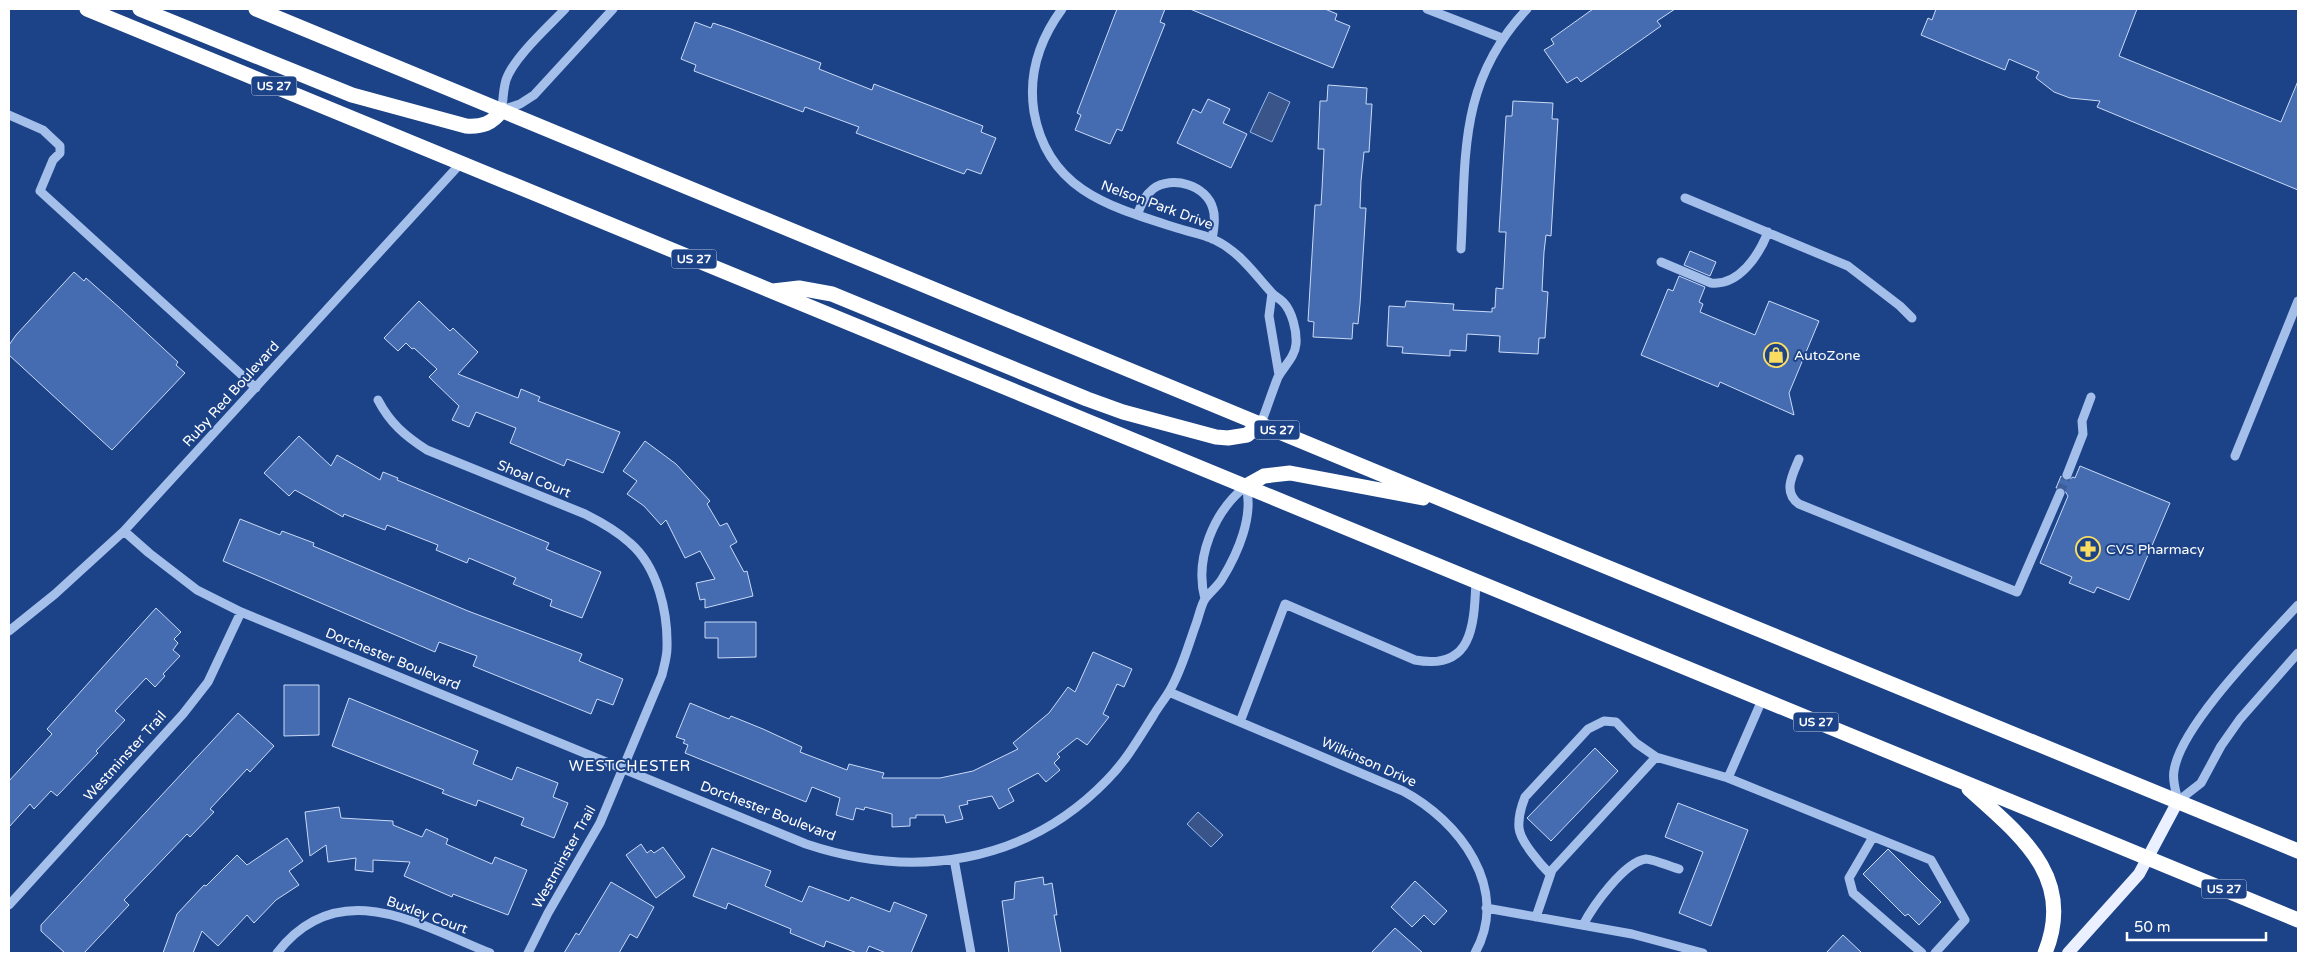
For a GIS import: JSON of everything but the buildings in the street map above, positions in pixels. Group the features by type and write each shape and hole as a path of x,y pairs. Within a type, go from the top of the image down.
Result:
{"highway":[{"name":"US 27","path":"87,9 2298,920"},
{"path":"140,9 342,92 437,119 466,126 483,126 497,117 502,110"},
{"name":"US 27","path":"256,9 2298,850"},
{"path":"773,291 799,288 832,294 1105,406 1216,437 1238,438 1255,430 1261,423"},
{"path":"1246,486 1264,476 1290,473 1452,503"},
{"path":"1960,782 2021,836 2042,865 2052,889 2054,913 2045,953"}],"main road":[{"path":"2068,953 2129,887 2149,858 2178,801"}],"street":[{"path":"565,9 514,65 506,79 502,110 520,104 534,95 613,9"},
{"name":"Nelson Park Drive","path":"1062,9 1046,34 1034,71 1033,103 1040,134 1055,163 1076,185 1106,204 1212,239 1242,259 1288,309 1296,345 1288,364 1279,375"},
{"path":"1427,9 1502,38"},
{"path":"1461,250 1471,116 1479,82 1502,38 1527,9"},
{"path":"9,115 38,127 60,146 60,153 53,160 40,191 256,388"},
{"name":"Ruby Red Boulevard","path":"9,631 56,594 124,531 461,163"},
{"path":"1137,215 1142,202 1152,189 1174,182 1188,185 1202,193 1213,207 1215,216 1212,239"},
{"path":"1685,198 1848,266 1900,306 1912,318"},
{"path":"1660,262 1711,283 1728,282 1748,266 1762,247 1768,232"},
{"path":"1261,423 1279,375 1269,316 1272,293"},
{"path":"2235,456 2298,301"},
{"path":"2067,475 2083,434 2082,421 2091,397"},
{"name":"Shoal Court","path":"378,400 393,425 409,439 427,450 585,514 608,526 643,556 662,602"},
{"path":"1799,459 1789,489 1792,498 1799,504 2017,592 2060,493"},
{"path":"1205,599 1201,577 1204,555 1224,509 1246,486"},
{"name":"Dorchester Boulevard","path":"124,531 197,590 241,612 806,844 840,854 891,863 925,863 993,851 1012,844 1046,827 1073,810 1118,768 1136,744 1169,692 1182,664 1205,599 1222,579 1245,528 1250,506 1246,486"},
{"path":"1240,722 1284,604 1415,660 1432,664 1452,658 1466,646 1472,629 1476,581"},
{"name":"Westminster Trail","path":"528,953 548,913 593,838 662,675 668,650 667,626 662,602"},
{"path":"2298,605 2217,696 2185,742 2174,770 2174,784 2178,801 2202,783 2221,746 2240,719 2298,653"},
{"name":"Westminster Trail","path":"9,905 183,714 208,682 241,612"},
{"name":"Wilkinson Drive","path":"1169,692 1403,791 1425,804 1450,826 1470,851 1484,886 1486,908 1484,930 1475,953"},
{"path":"1728,778 1762,700"},
{"path":"1550,874 1538,862 1519,830 1520,810 1525,797 1588,729 1604,721 1616,722 1636,743 1656,757 1728,778 1931,860 1965,920 1935,953"},
{"path":"1536,917 1550,874 1656,757"},
{"path":"1873,837 1849,878 1853,893 1922,953"},
{"path":"954,859 971,953"},
{"path":"1582,925 1591,910 1616,879 1636,862 1648,859 1679,869"},
{"path":"1486,908 1632,934 1703,953"},
{"name":"Buxley Court","path":"277,953 300,931 316,920 336,913 363,909 400,916 490,953"}],"water":[{"path":"1269,92 1290,102 1272,142 1250,132"},
{"path":"1198,812 1223,835 1211,847 1187,824"}],"tunnel":[{"path":"2060,493 2067,475"}],"place":[{"name":"AutoZone","path":"1776,355"},
{"name":"CVS Pharmacy","path":"2088,549"}],"district":[{"name":"WESTCHESTER","path":"630,766"}]}
